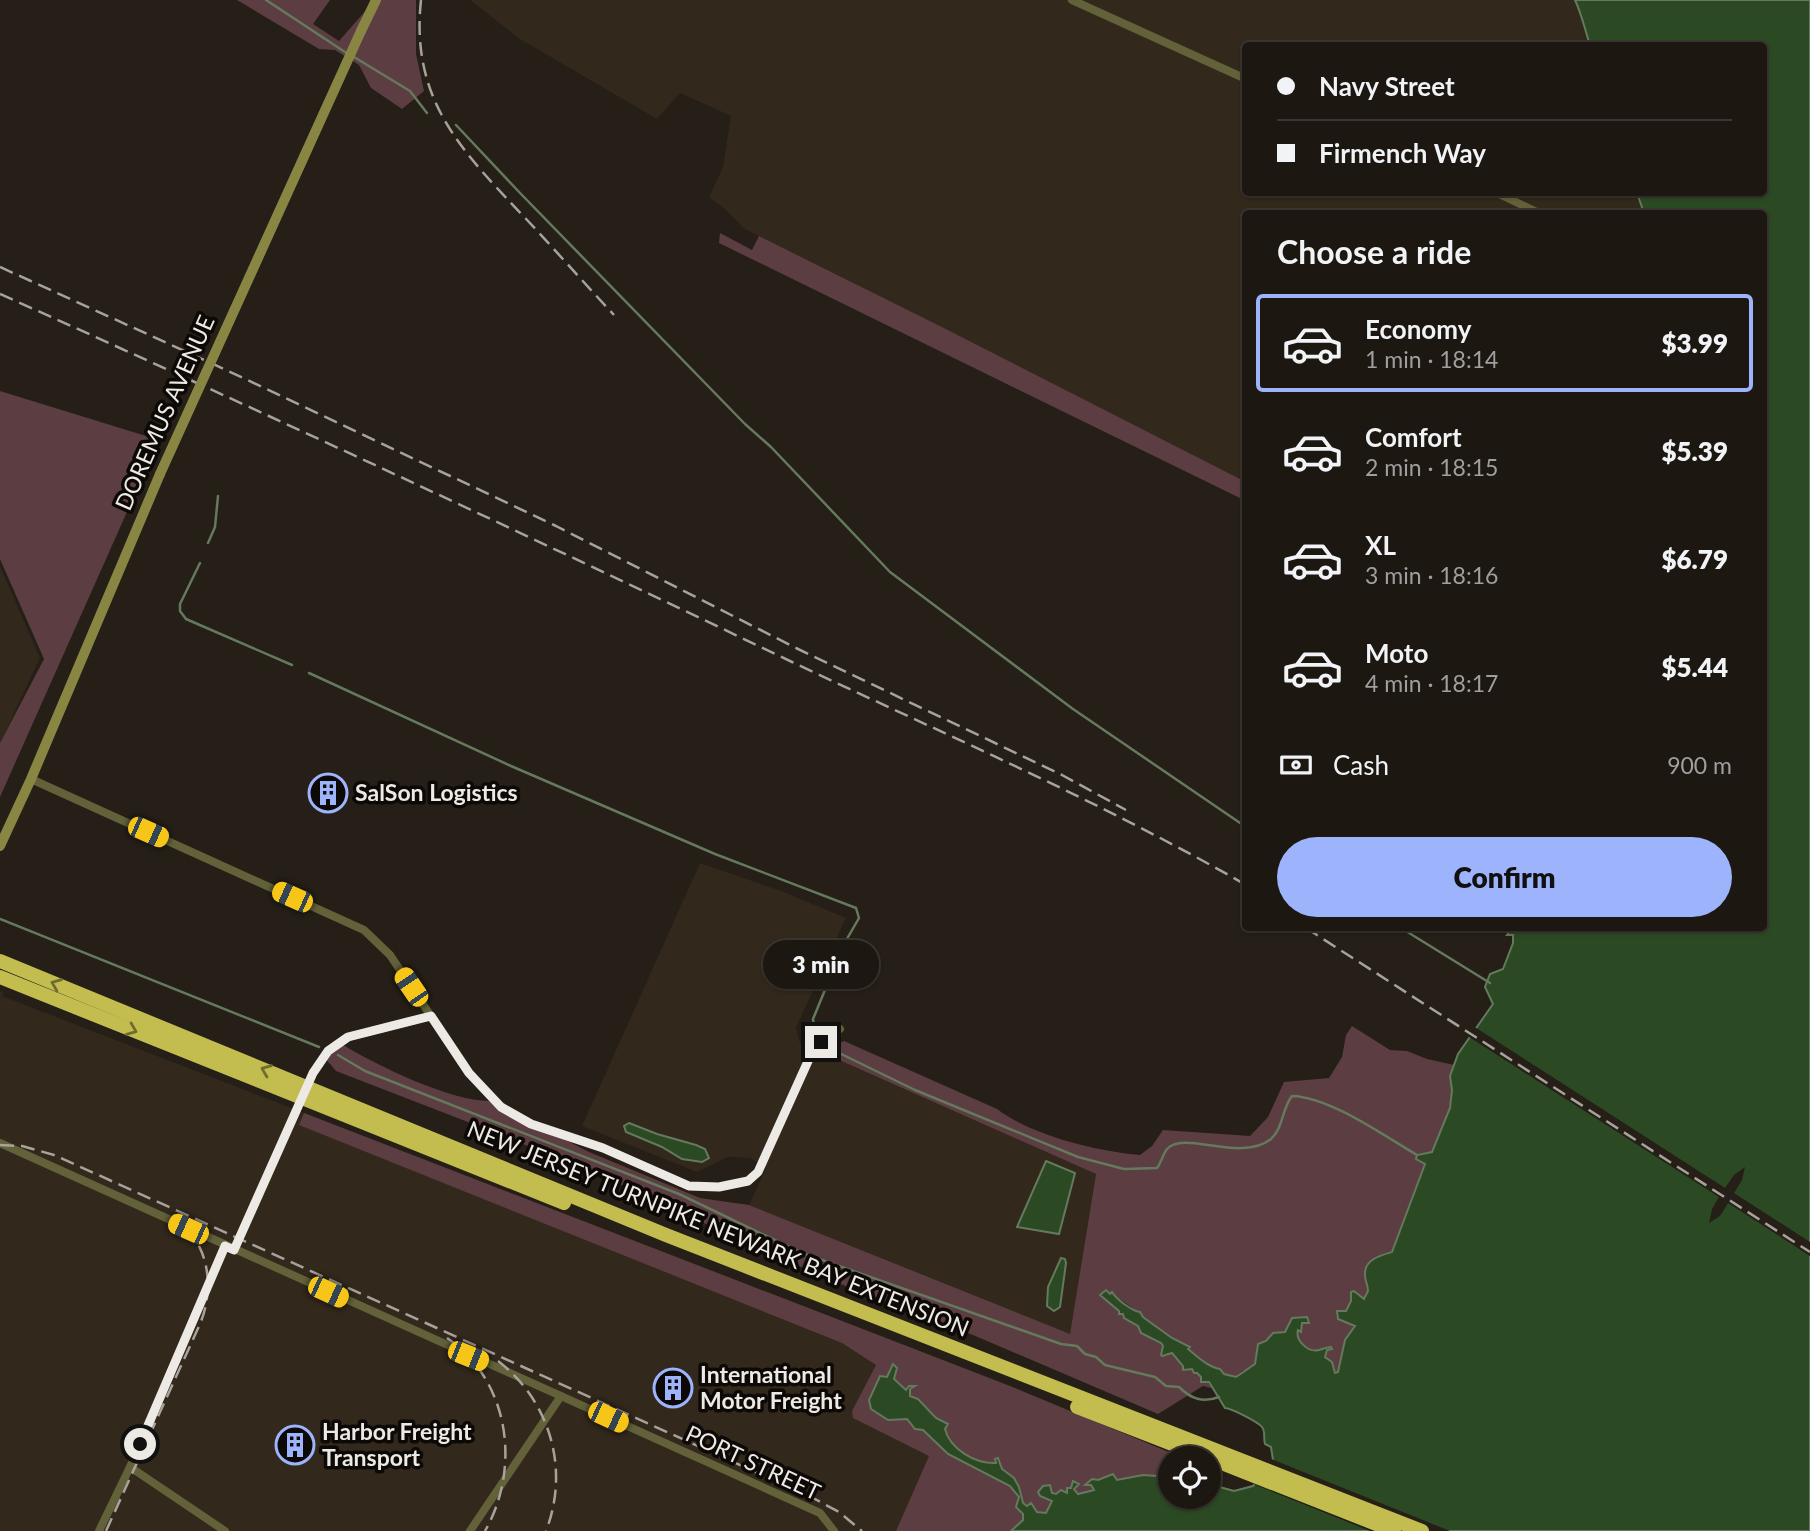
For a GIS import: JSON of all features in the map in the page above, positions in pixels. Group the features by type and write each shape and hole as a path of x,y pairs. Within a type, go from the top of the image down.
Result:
{"highway":[{"name":"NEW JERSEY TURNPIKE NEWARK BAY EXTENSION","path":"0,961 666,1235 1422,1531"},
{"name":"NEW JERSEY TURNPIKE NEWARK BAY EXTENSION","path":"0,977 1179,1446"},
{"name":"NEW JERSEY TURNPIKE NEWARK BAY EXTENSION","path":"1221,1463 1394,1531"}],"main road":[{"name":"DOREMUS AVENUE","path":"0,846 160,474 376,0"}],"street":[{"path":"1073,0 1242,77"},
{"path":"1503,196 1532,210"},
{"path":"31,779 364,930 390,954 469,1073 501,1107 531,1124 603,1148 689,1186 719,1187 748,1181 758,1172 814,1048 840,1029"},
{"path":"234,1250 313,1073 328,1051 348,1037 431,1016"},
{"name":"PORT STREET","path":"0,1143 820,1513 834,1531"},
{"path":"0,1152 15,1150"},
{"path":"99,1531 130,1467 225,1246"},
{"path":"470,1531 561,1396"},
{"path":"130,1467 225,1531"}],"shaded area":[{"path":"237,0 330,0 313,24 339,41 375,0 416,0 416,54 424,91 402,109 371,88 359,65 335,50 319,49"},
{"path":"470,0 1575,0 1583,16 1582,22 1589,42 1242,42 1242,196 1638,196 1643,210 1242,210 1242,480 743,228 709,197 723,167 731,116 680,93 657,119 520,39"},
{"path":"1575,0 1810,0 1810,1531 1011,1531 1023,1520 1023,1514 1016,1507 1019,1497 1010,1486 948,1454 923,1430 915,1429 907,1419 888,1420 871,1409 869,1400 880,1376 887,1377 893,1364 897,1368 894,1379 906,1390 909,1386 915,1386 910,1389 910,1396 918,1399 936,1418 948,1424 945,1429 952,1443 964,1454 980,1461 996,1463 995,1459 998,1458 1002,1469 1014,1478 1019,1487 1023,1503 1027,1506 1031,1503 1037,1512 1046,1513 1052,1501 1040,1496 1038,1492 1043,1486 1050,1485 1052,1493 1056,1494 1061,1490 1067,1493 1067,1488 1071,1488 1073,1481 1079,1484 1074,1489 1078,1494 1094,1490 1091,1485 1085,1485 1092,1479 1098,1480 1113,1474 1117,1480 1143,1475 1158,1476 1158,1509 1221,1509 1221,1487 1234,1491 1253,1486 1273,1460 1271,1447 1265,1444 1262,1427 1225,1408 1209,1382 1201,1382 1201,1377 1192,1369 1183,1370 1183,1366 1172,1353 1162,1356 1161,1343 1141,1333 1138,1326 1124,1318 1123,1314 1119,1314 1119,1311 1100,1295 1106,1290 1110,1294 1112,1292 1124,1304 1140,1312 1172,1338 1190,1347 1188,1349 1203,1361 1220,1369 1224,1374 1236,1377 1255,1364 1258,1344 1266,1341 1273,1333 1285,1332 1292,1318 1307,1317 1309,1323 1302,1323 1301,1332 1298,1330 1300,1342 1311,1350 1331,1347 1325,1357 1332,1362 1335,1373 1338,1372 1345,1340 1355,1326 1338,1319 1337,1311 1346,1311 1351,1301 1351,1292 1354,1291 1364,1299 1368,1291 1365,1275 1368,1264 1375,1258 1392,1252 1425,1164 1416,1159 1417,1155 1432,1152 1450,1108 1450,1076 1458,1054 1493,1004 1485,987 1490,974 1503,969 1513,943 1513,935 1507,935 1510,931 1767,931 1767,210 1643,210 1638,196 1767,196 1767,42 1589,42"},
{"path":"720,233 752,250 759,236 1242,480 1242,499 719,243"},
{"path":"0,391 159,440 0,797 0,743 44,659 0,559"},
{"path":"0,566 40,658 0,743"},
{"path":"700,863 784,892 846,918 796,1028 800,1043 1096,1174 1070,1335 749,1205 766,1168 750,1158 728,1157 697,1172 582,1126"},
{"path":"0,991 3,992 2,996 1010,1386 1158,1448 1158,1476 1153,1475 1016,1525 1011,1531 0,1531"},
{"path":"1352,1026 1390,1050 1407,1051 1454,1065 1447,1116 1432,1152 1423,1154 1426,1164 1392,1252 1375,1258 1368,1264 1365,1275 1368,1291 1364,1299 1351,1301 1346,1312 1337,1311 1342,1321 1356,1326 1342,1352 1338,1372 1335,1373 1325,1357 1325,1347 1314,1350 1304,1346 1297,1338 1296,1334 1307,1317 1285,1332 1248,1370 1242,1371 1236,1377 1212,1367 1124,1302 1110,1294 1100,1295 1125,1318 1163,1346 1161,1355 1174,1354 1186,1368 1192,1369 1215,1389 1203,1386 1158,1414 973,1335 848,1287 729,1236 669,1205 504,1136 336,1071 325,1058 343,1045 375,1063 435,1089 490,1101 589,1152 700,1198 749,1205 1070,1334 1096,1174 821,1052 844,1041 997,1109 1046,1134 1085,1146 1140,1155 1152,1146 1163,1130 1250,1136 1268,1117 1284,1082 1329,1078 1342,1057 1346,1035"},
{"path":"304,1113 1010,1386 1158,1448 1158,1476 1092,1479 1086,1484 1091,1485 1094,1490 1077,1494 1071,1488 1067,1493 1052,1493 1053,1501 1047,1513 1037,1512 1023,1503 1016,1483 1001,1469 1000,1461 980,1461 954,1447 938,1420 910,1396 910,1389 906,1390 893,1379 896,1372 890,1369 887,1377 880,1376 869,1400 888,1420 907,1419 915,1429 923,1429 975,1468 1010,1486 1019,1497 1016,1507 1023,1514 1023,1520 1011,1531 896,1531 929,1456 853,1418 852,1411 876,1365 842,1343 299,1125"},
{"path":"629,1123 696,1145 705,1149 709,1158 702,1162 682,1159 662,1147 626,1132 624,1126"},
{"path":"1046,1161 1075,1173 1059,1234 1017,1227"},
{"path":"1061,1258 1065,1259 1066,1263 1060,1307 1054,1311 1047,1306 1048,1287"}],"pier":[{"path":"1473,1026 1725,1188 1734,1175 1745,1167 1742,1180 1734,1193 1810,1242 1810,1256 1728,1203 1720,1216 1709,1223 1712,1209 1719,1197 1466,1035"},
{"path":"1269,1458 1450,1531 1370,1531 1251,1483"}],"waterway":[{"path":"266,0 348,54"},
{"path":"354,57 410,91 427,113"},
{"path":"456,125 890,572 1073,709 1242,824"},
{"path":"208,543 215,527 218,496"},
{"path":"200,563 180,604 180,611 186,619 292,665"},
{"path":"309,673 511,766 715,854 856,908 859,918 844,944 813,1019 815,1034 821,1042 835,1051 915,1090 1078,1157 1124,1169 1157,1168 1167,1149 1175,1144 1229,1148 1258,1146 1275,1135 1292,1096 1307,1098 1340,1110 1417,1155"},
{"path":"0,919 319,1047"},
{"path":"1406,931 1490,983"},
{"path":"338,1055 365,1071 679,1194 802,1253 1061,1344 1077,1346 1085,1354 1096,1357 1105,1365 1155,1377 1166,1386 1179,1387 1198,1399 1219,1397"}],"railway":[{"path":"421,0 420,36 424,68 433,97 446,123 483,172 614,315"},
{"path":"0,267 224,369 556,526 796,648 1062,775 1126,810"},
{"path":"0,294 397,475 1021,769 1135,825 1242,883"},
{"path":"1311,931 1810,1252"},
{"path":"0,1145 22,1146 54,1155 813,1498 839,1512 862,1531"},
{"path":"106,1531 205,1309 208,1279 206,1265 194,1238 173,1215"},
{"path":"447,1338 468,1356 485,1377 496,1401 503,1427 503,1480 485,1531"},
{"path":"498,1361 516,1377 531,1396 550,1438 556,1484 546,1531"}],"place":[{"name":"SalSon Logistics","path":"328,793"},
{"name":"International Motor Freight","path":"673,1388"},
{"name":"Harbor Freight Transport","path":"295,1445"}],"route":[{"path":"140,1444 225,1246 234,1250 313,1073 328,1051 348,1037 431,1016 469,1073 501,1107 531,1124 603,1148 689,1186 719,1187 748,1181 758,1172 814,1048 821,1042"}]}
